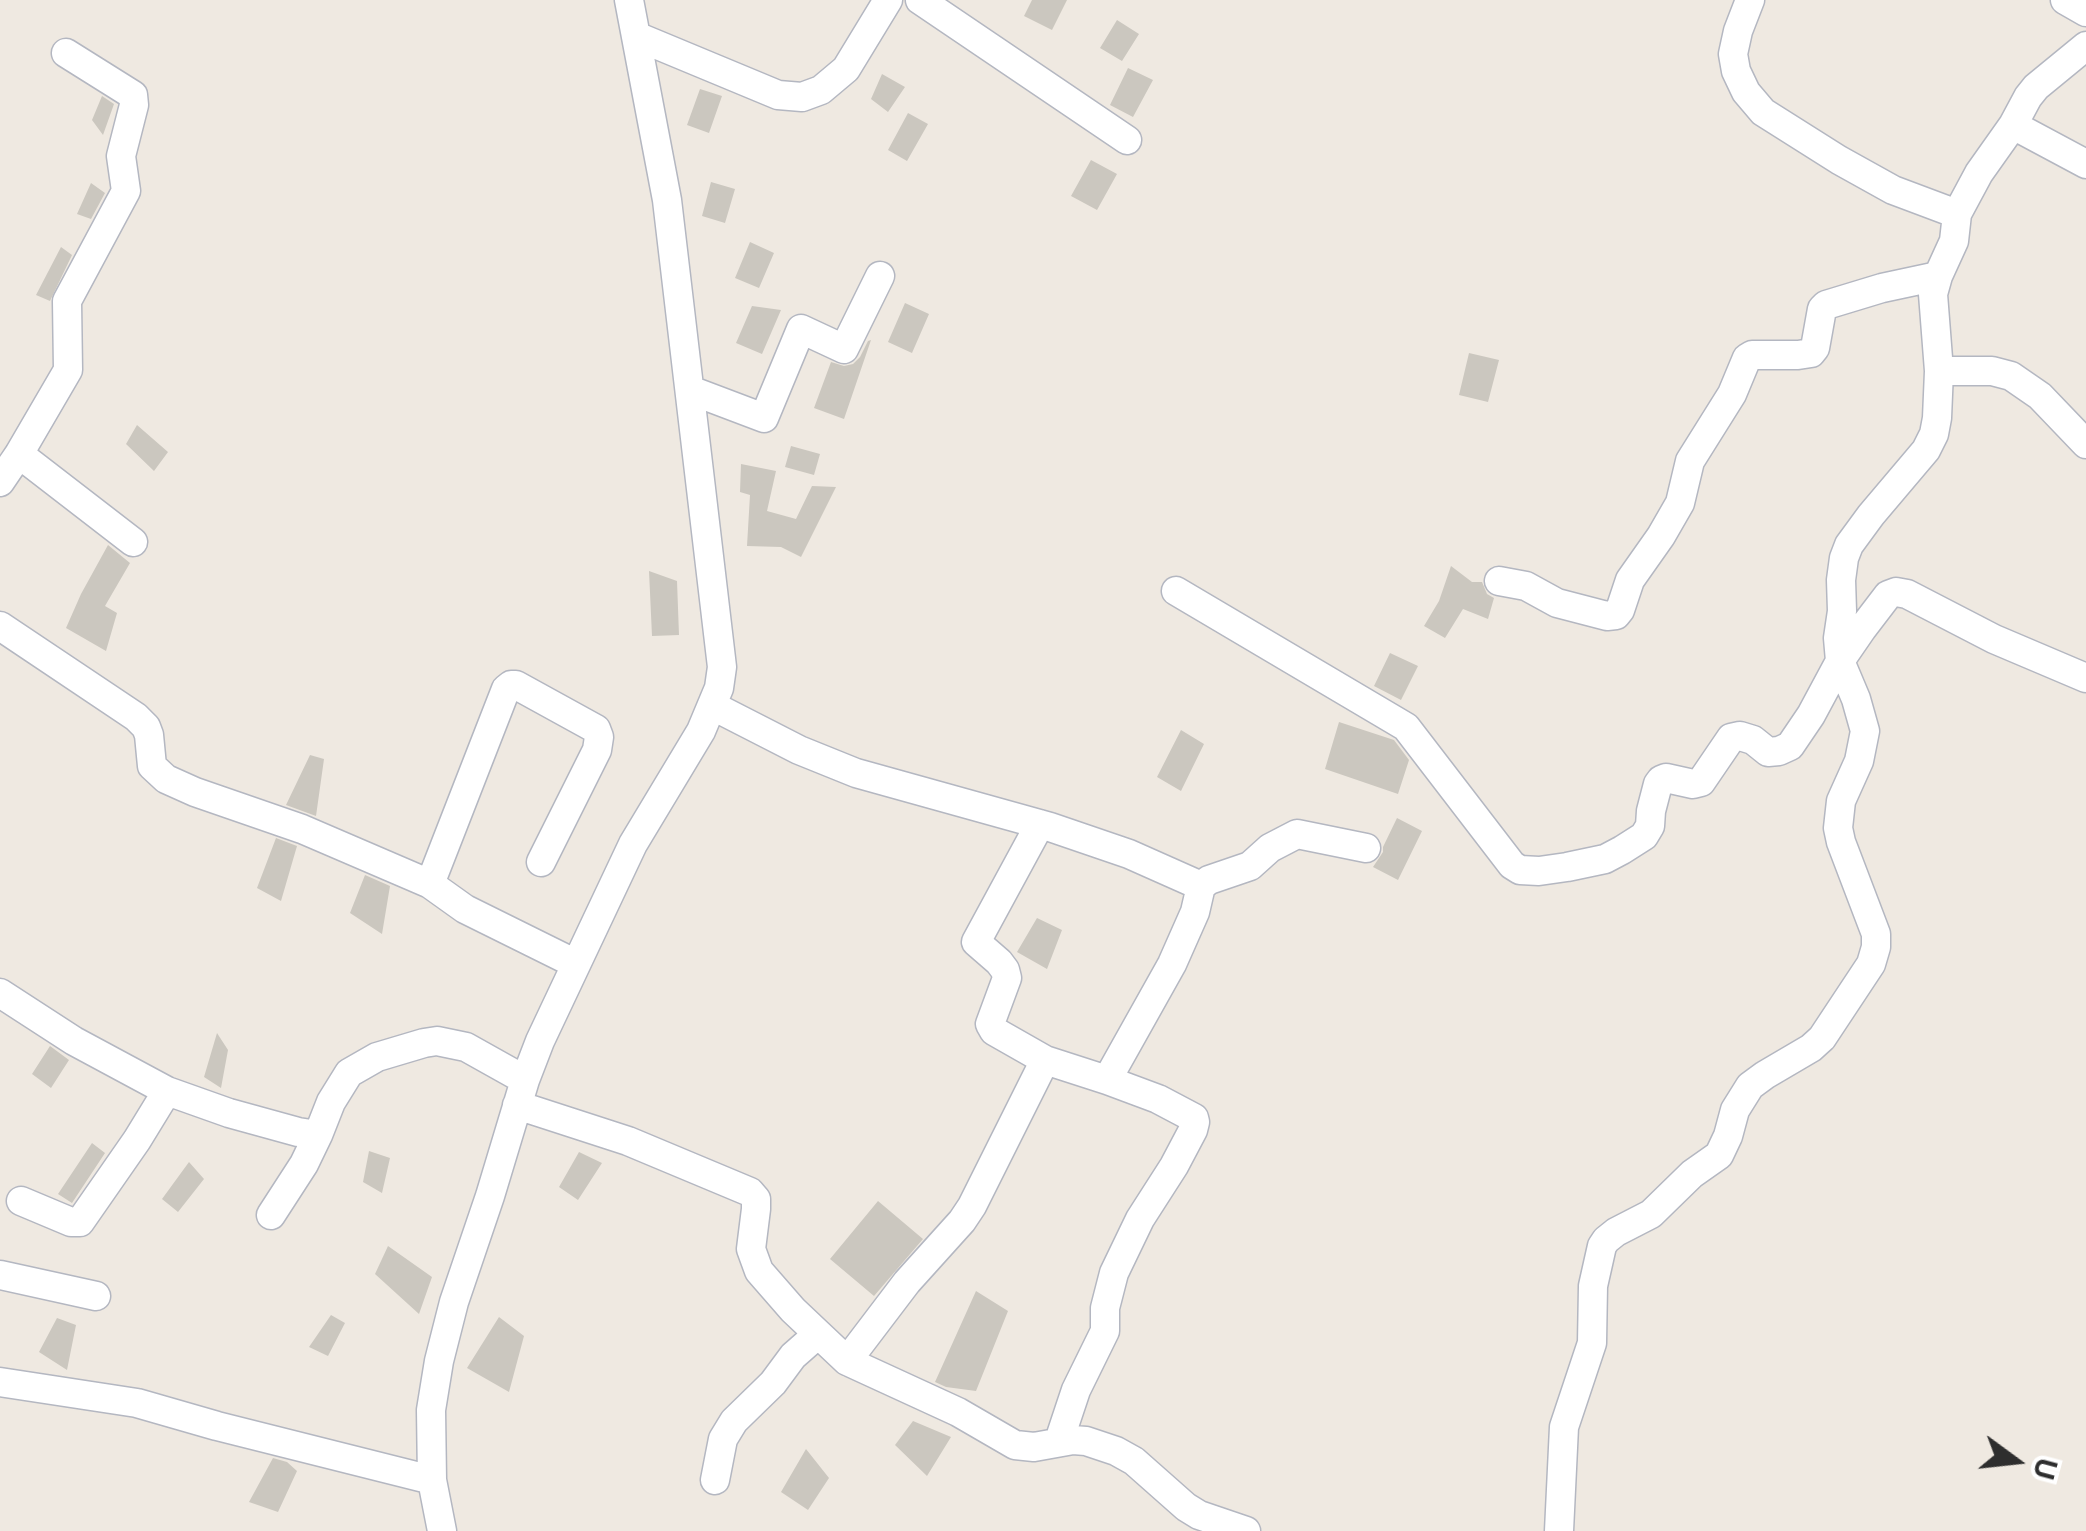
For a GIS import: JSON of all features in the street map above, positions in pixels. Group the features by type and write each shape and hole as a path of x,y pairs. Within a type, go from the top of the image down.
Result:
{"street":[{"path":"442,1531 432,1480 431,1410 439,1360 521,1092 576,964 634,844 701,731 719,688 722,668 667,200 629,0"},
{"path":"636,36 778,94 802,97 821,90 846,69 888,0"},
{"path":"920,0 1126,140"},
{"path":"1750,0 1733,54 1746,92 1764,112 1893,190 1957,214"},
{"path":"2065,0 2086,12"},
{"path":"1558,1531 1564,1426 1592,1343 1593,1286 1602,1246 1610,1236 1651,1214 1692,1174 1719,1155 1735,1110 1750,1086 1816,1044 1871,964 1876,934 1838,828 1842,800 1865,731 1840,661 1841,580 1846,552 1926,450 1937,418 1939,371 1934,301 1938,276 1954,242 1957,214 2028,97 2086,46"},
{"path":"0,482 68,370 67,301 126,191 121,153 134,105 133,95 66,54"},
{"path":"2013,125 2086,164"},
{"path":"690,390 764,418 801,329 844,348 880,276"},
{"path":"1499,581 1526,586 1557,602 1616,615 1630,580 1680,503 1690,462 1732,394 1746,358 1811,352 1826,304 1938,276"},
{"path":"1939,371 1992,371 2011,376 2040,396 2086,444"},
{"path":"19,454 134,542"},
{"path":"1176,592 1406,727 1512,865 1520,870 1567,866 1622,850 1644,836 1650,826 1661,780 1701,782 1731,738 1753,740 1768,752 1790,746 1840,661 1888,595 1896,592 2086,678"},
{"path":"0,626 136,717 149,735 152,766 166,779 302,829 430,884 465,908 576,964"},
{"path":"430,884 506,689 511,685 596,729 599,737 597,750 541,862"},
{"path":"712,706 799,750 856,773 1040,824 1129,854 1201,886"},
{"path":"1040,824 976,942 1005,970 1007,978 990,1024 994,1032 1045,1060 1175,1107 1194,1118 1195,1125 1140,1219 1114,1273 1105,1308 1105,1331 1076,1390 1060,1441"},
{"path":"1107,1080 1172,964 1195,912 1201,886 1250,866 1270,848 1297,834 1366,848"},
{"path":"0,993 74,1041 167,1092 229,1113 318,1134"},
{"path":"271,1215 304,1164 349,1073 377,1057 410,1046 437,1041 466,1048 521,1092 750,1192 756,1199 752,1249 759,1271 847,1361 946,1406 1016,1445 1073,1440 1100,1445 1134,1461 1186,1507 1227,1528"},
{"path":"847,1361 914,1273 972,1206 1045,1060"},
{"path":"21,1201 71,1222 80,1222 167,1092"},
{"path":"0,1275 96,1296"},
{"path":"714,1480 723,1438 734,1421 818,1334"},
{"path":"0,1382 136,1403 432,1480"}],"building":[{"path":"1032,0 1067,0 1052,30 1024,16"},
{"path":"1117,20 1139,34 1122,61 1100,48"},
{"path":"1128,68 1153,80 1133,117 1110,105"},
{"path":"882,74 905,87 888,112 871,99"},
{"path":"700,89 722,96 709,133 687,125"},
{"path":"102,96 114,104 103,135 92,120"},
{"path":"908,113 928,124 907,161 888,150"},
{"path":"1091,160 1117,174 1097,210 1071,196"},
{"path":"711,182 735,189 725,223 702,216"},
{"path":"91,183 105,193 91,219 77,214"},
{"path":"750,242 774,253 759,288 735,278"},
{"path":"61,247 72,255 50,301 36,295"},
{"path":"905,303 929,314 912,353 888,342"},
{"path":"752,306 781,310 762,354 736,343"},
{"path":"871,340 844,419 814,408 831,362 853,364"},
{"path":"1469,353 1499,360 1488,402 1459,395"},
{"path":"137,425 168,452 154,471 126,444"},
{"path":"791,446 820,454 814,475 785,467"},
{"path":"741,464 776,471 767,511 796,519 812,486 836,487 801,557 781,547 747,546 750,495 740,492"},
{"path":"108,545 130,563 105,606 117,613 106,651 66,628"},
{"path":"1451,566 1472,582 1482,582 1487,594 1494,598 1488,619 1463,609 1445,638 1424,626 1439,601"},
{"path":"649,571 677,581 679,635 652,636"},
{"path":"1390,653 1418,666 1401,700 1374,686"},
{"path":"1339,722 1394,740 1409,760 1398,794 1325,769"},
{"path":"1181,730 1204,744 1181,791 1157,777"},
{"path":"310,755 324,759 316,816 286,805"},
{"path":"1397,818 1422,831 1398,880 1373,867"},
{"path":"276,838 297,846 281,901 257,888"},
{"path":"365,875 390,886 382,934 350,913"},
{"path":"1037,918 1062,930 1047,969 1017,952"},
{"path":"217,1033 228,1050 221,1088 204,1077"},
{"path":"50,1046 69,1060 51,1088 32,1074"},
{"path":"92,1143 105,1153 72,1203 58,1194"},
{"path":"369,1151 390,1158 382,1193 363,1182"},
{"path":"579,1152 602,1163 578,1200 559,1187"},
{"path":"189,1162 204,1179 178,1212 162,1199"},
{"path":"878,1201 923,1239 874,1296 830,1259"},
{"path":"388,1246 432,1277 419,1314 375,1274"},
{"path":"976,1291 1008,1311 976,1391 946,1387 935,1382"},
{"path":"331,1315 345,1323 328,1356 309,1347"},
{"path":"499,1317 524,1336 509,1392 467,1368"},
{"path":"57,1318 76,1325 67,1370 39,1352"},
{"path":"913,1421 951,1437 927,1476 895,1445"},
{"path":"806,1449 829,1478 808,1510 781,1492"},
{"path":"273,1458 287,1462 297,1471 278,1512 249,1502"}]}
